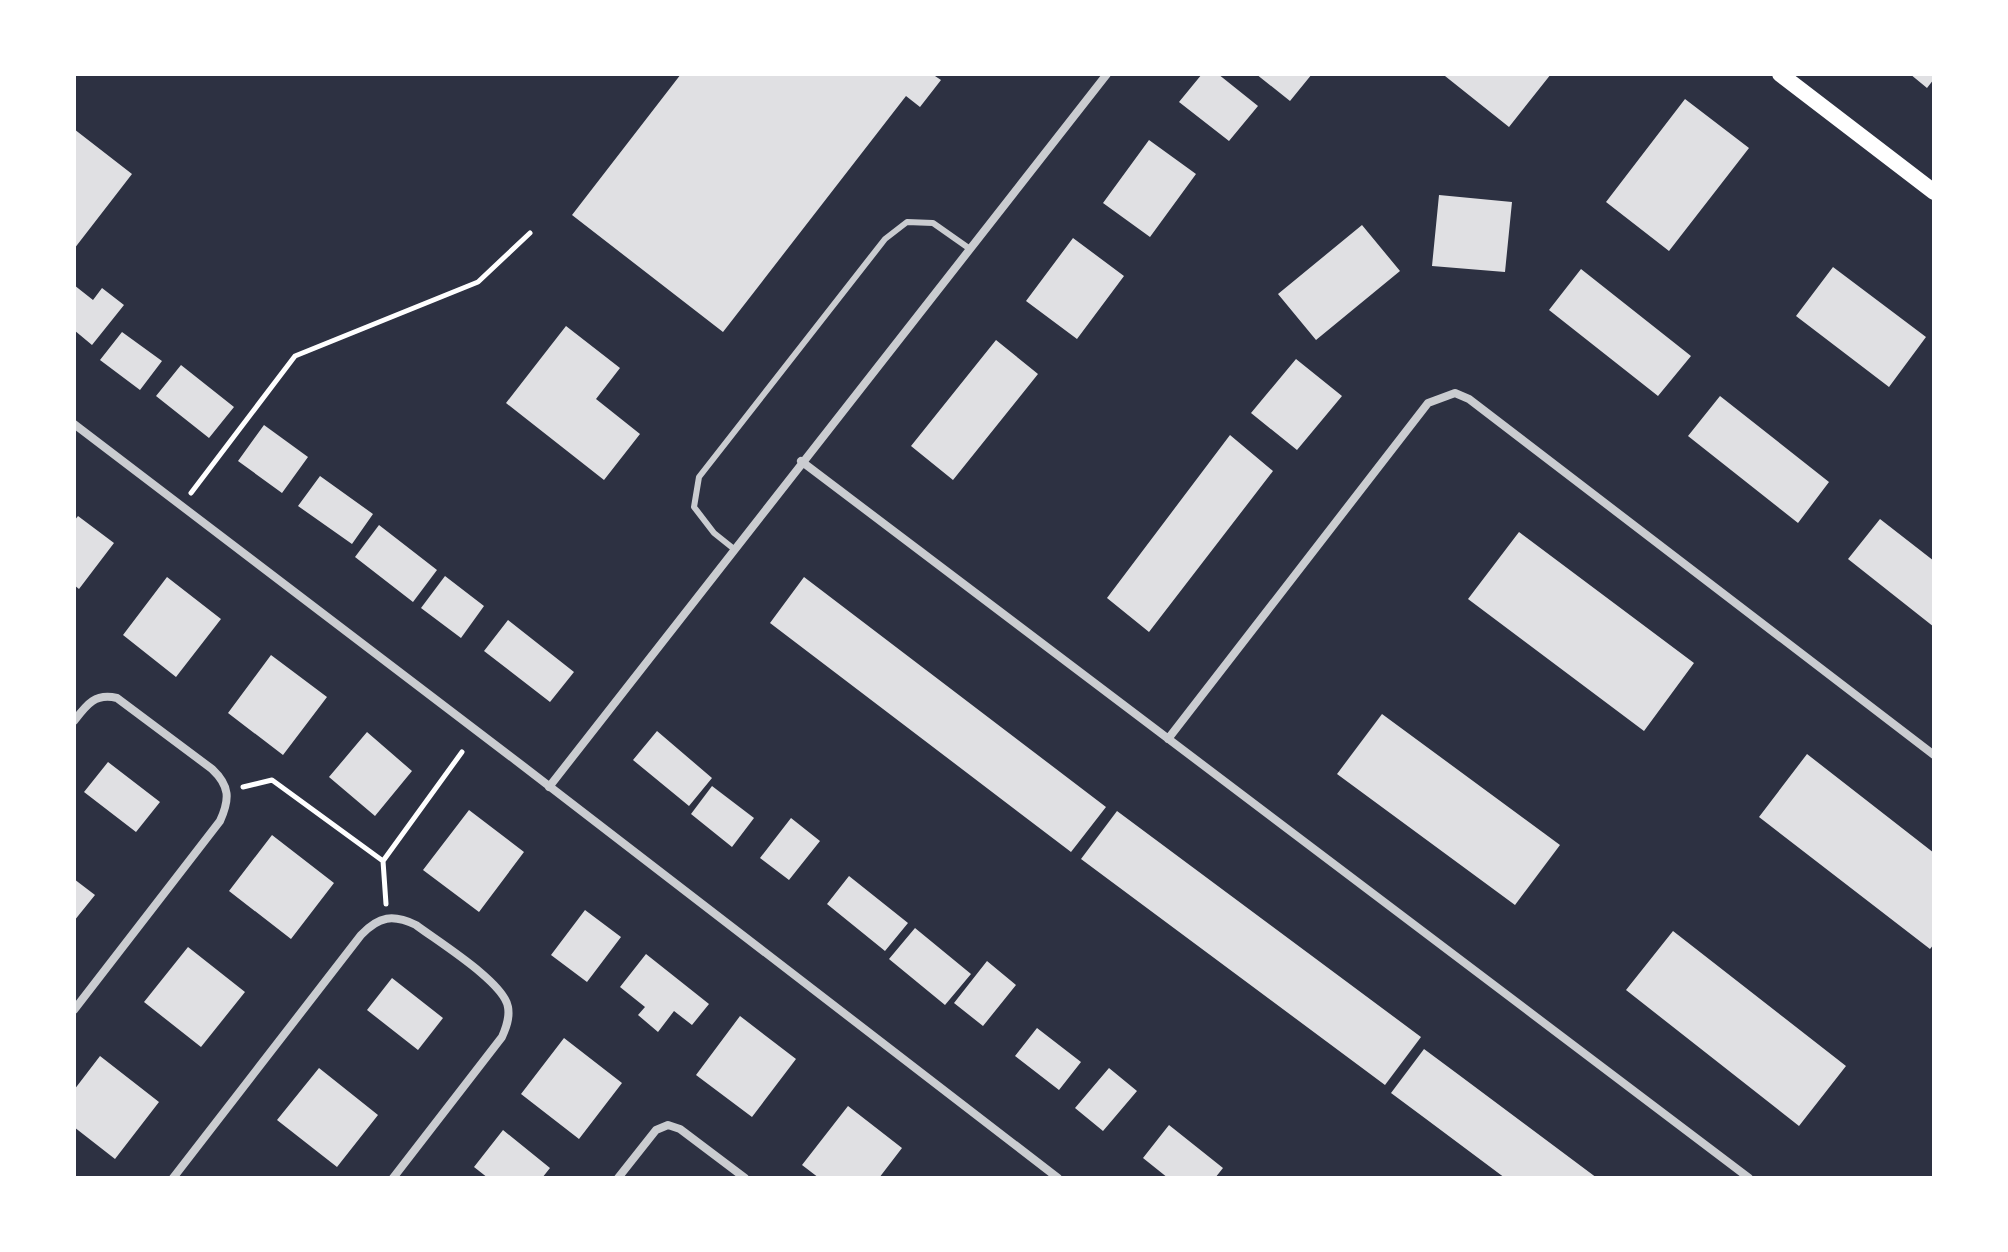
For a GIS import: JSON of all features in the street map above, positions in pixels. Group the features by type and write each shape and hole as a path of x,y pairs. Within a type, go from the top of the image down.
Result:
{"main road":[{"path":"1780,74 1934,192"}],"street":[{"path":"549,787 801,461 1107,74"},
{"path":"1168,739 1428,403 1455,393 1478,406 1934,755"},
{"path":"74,424 1058,1178"},
{"path":"801,461 1749,1178"},
{"path":"74,721 93,698 105,695 117,698 212,769 228,791 227,805 220,821 74,1010"},
{"path":"173,1178 361,935 373,922 387,917 402,918 416,925 494,984 505,997 508,1008 508,1023 502,1037 393,1178"},
{"path":"618,1178 656,1130 668,1125 680,1129 745,1178"}],"lane":[{"path":"734,549 714,533 694,507 699,477 885,239 907,222 933,223 970,249"}],"path":[{"path":"181,507 295,356 478,282 530,233"},
{"path":"387,917 383,861 462,752"},
{"path":"228,791 272,780 383,861"}],"building":[{"path":"681,74 932,74 941,80 920,107 906,96 723,332 572,215"},
{"path":"1202,74 1218,74 1258,106 1229,141 1179,102"},
{"path":"1256,74 1312,74 1290,101"},
{"path":"1446,74 1551,74 1509,127"},
{"path":"1910,74 1934,74 1934,79 1927,88"},
{"path":"1685,99 1749,148 1669,251 1606,202"},
{"path":"74,129 132,174 74,249"},
{"path":"1149,140 1196,174 1150,237 1103,203"},
{"path":"1439,195 1512,202 1505,272 1432,266"},
{"path":"1362,225 1400,271 1316,340 1278,294"},
{"path":"1073,238 1124,276 1077,339 1026,301"},
{"path":"1833,267 1926,337 1889,387 1796,316"},
{"path":"1581,269 1691,356 1658,396 1549,310"},
{"path":"74,285 93,300 102,288 124,305 92,345 74,330"},
{"path":"566,326 620,368 596,399 640,434 604,480 506,403"},
{"path":"122,332 162,361 140,390 100,360"},
{"path":"996,340 1038,374 953,480 911,446"},
{"path":"1296,359 1342,396 1297,450 1251,413"},
{"path":"181,365 234,407 209,438 156,396"},
{"path":"1720,396 1829,482 1798,523 1688,436"},
{"path":"264,425 308,457 282,493 238,461"},
{"path":"1230,435 1273,471 1149,632 1107,598"},
{"path":"320,476 373,514 352,544 298,506"},
{"path":"78,516 114,543 79,589 74,585 74,521"},
{"path":"1880,519 1934,561 1934,627 1848,559"},
{"path":"379,525 437,570 413,602 355,557"},
{"path":"1519,532 1694,663 1644,731 1468,599"},
{"path":"445,576 484,606 461,638 421,608"},
{"path":"167,577 221,619 176,677 123,635"},
{"path":"804,577 1106,807 1071,852 770,623"},
{"path":"508,620 574,672 550,702 484,651"},
{"path":"271,655 327,697 283,755 228,713"},
{"path":"1382,714 1560,845 1515,905 1337,774"},
{"path":"657,731 712,778 689,806 633,760"},
{"path":"367,732 412,771 375,816 329,777"},
{"path":"1807,754 1934,853 1934,944 1930,949 1759,817"},
{"path":"108,762 160,802 136,832 84,792"},
{"path":"712,786 754,818 732,847 691,814"},
{"path":"469,810 524,852 479,912 423,870"},
{"path":"1117,811 1421,1037 1385,1085 1081,859"},
{"path":"791,818 820,841 789,880 760,858"},
{"path":"272,835 334,883 291,939 229,891"},
{"path":"849,876 908,923 885,951 827,904"},
{"path":"74,879 95,895 74,921"},
{"path":"585,910 621,937 587,982 551,955"},
{"path":"915,928 971,974 945,1005 889,959"},
{"path":"1673,931 1846,1066 1799,1126 1626,990"},
{"path":"188,947 245,992 201,1047 144,1002"},
{"path":"646,954 709,1004 692,1025 674,1011 658,1032 638,1015 645,1007 620,987"},
{"path":"987,961 1016,985 983,1026 954,1003"},
{"path":"392,978 443,1018 418,1050 367,1010"},
{"path":"740,1016 796,1059 752,1117 696,1075"},
{"path":"1037,1028 1081,1062 1059,1090 1015,1056"},
{"path":"564,1038 622,1083 579,1139 521,1094"},
{"path":"1424,1049 1597,1178 1505,1178 1391,1093"},
{"path":"100,1056 159,1102 115,1159 74,1127 74,1090"},
{"path":"319,1068 378,1115 337,1167 277,1120"},
{"path":"1109,1068 1137,1091 1103,1131 1075,1108"},
{"path":"848,1106 902,1148 879,1178 819,1178 802,1165"},
{"path":"1169,1125 1223,1168 1215,1178 1168,1178 1143,1158"},
{"path":"503,1130 550,1168 542,1178 488,1178 474,1167"}]}
